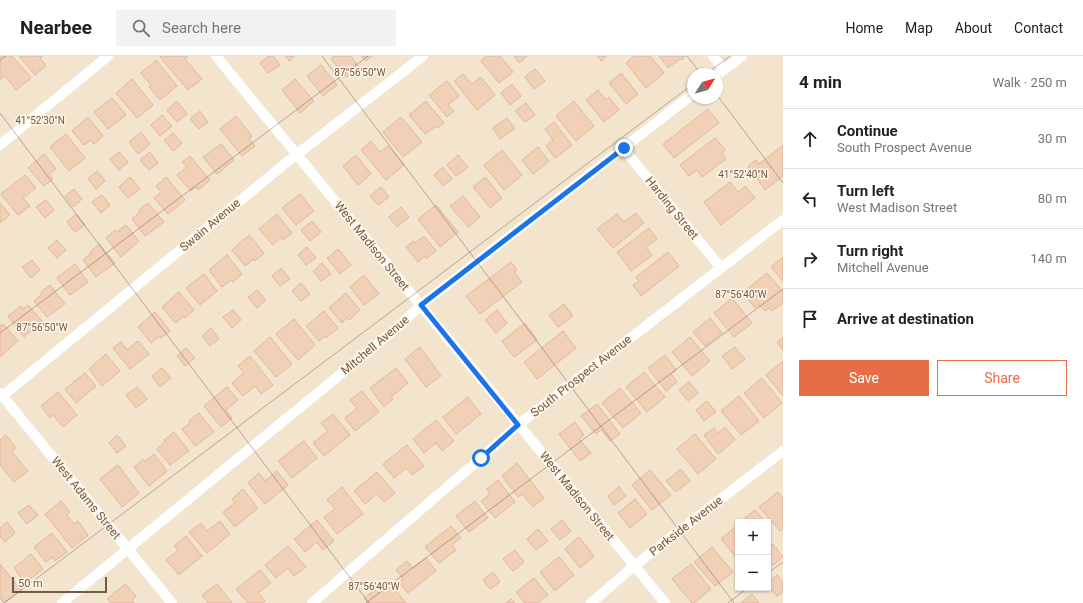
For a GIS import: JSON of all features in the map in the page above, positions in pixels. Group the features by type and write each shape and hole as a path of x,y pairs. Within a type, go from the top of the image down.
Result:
{"street":[{"path":"0,145 108,56"},
{"name":"West Madison Street","path":"216,56 665,603"},
{"name":"Swain Avenue","path":"1,396 296,154 423,56"},
{"path":"713,56 719,68"},
{"path":"723,70 742,56"},
{"name":"Mitchell Avenue","path":"62,603 398,327 421,305 687,99"},
{"name":"Harding Street","path":"624,148 721,268"},
{"name":"South Prospect Avenue","path":"312,603 518,425 783,220"},
{"name":"West Adams Street","path":"1,396 172,603"},
{"name":"Parkside Avenue","path":"591,603 634,566 783,451"}],"shaded area":[{"path":"0,56 783,56 783,603 0,603"}],"building":[{"path":"0,56 12,56 31,78 16,90 5,76 0,80"},
{"path":"19,56 43,56 40,58 46,66 35,75"},
{"path":"188,56 185,59 202,79 188,90 160,57"},
{"path":"269,56 273,56 280,65 268,73 260,63"},
{"path":"285,56 295,56 289,61"},
{"path":"334,56 351,56 359,67 346,77 331,59"},
{"path":"361,56 372,56 366,61"},
{"path":"486,56 500,56 513,72 499,83 481,61"},
{"path":"514,56 527,56 519,63"},
{"path":"597,56 607,56 601,61"},
{"path":"634,56 650,56 664,73 646,88 626,63"},
{"path":"659,56 686,56 668,68"},
{"path":"156,60 177,86 160,100 149,87 151,85 141,73"},
{"path":"321,65 337,85 323,96 307,76"},
{"path":"535,69 545,81 534,89 525,77"},
{"path":"621,73 638,94 626,104 609,83"},
{"path":"463,74 472,84 481,77 495,95 477,110 454,81"},
{"path":"132,79 153,105 137,118 116,93"},
{"path":"295,79 314,101 300,113 282,90"},
{"path":"447,81 459,96 448,105 454,111 447,117 429,95"},
{"path":"512,84 521,96 510,105 501,93"},
{"path":"598,90 606,100 609,97 619,110 604,122 586,100"},
{"path":"112,98 126,115 108,129 94,112"},
{"path":"177,101 187,114 177,122 167,110"},
{"path":"426,101 444,123 437,128 436,126 425,134 409,115"},
{"path":"574,101 594,126 576,141 556,116"},
{"path":"526,103 535,115 525,122 515,111"},
{"path":"708,109 719,123 674,158 663,144"},
{"path":"200,111 208,122 199,129 190,119"},
{"path":"162,115 172,126 160,136 151,125"},
{"path":"236,116 252,136 249,139 255,146 242,156 220,129"},
{"path":"88,117 103,136 94,144 91,140 84,145 72,131"},
{"path":"401,117 422,142 403,157 383,132"},
{"path":"507,118 515,128 500,139 493,128"},
{"path":"554,122 572,145 555,158 546,146 553,140 545,129"},
{"path":"141,132 150,144 138,154 129,142"},
{"path":"173,133 182,143 173,151 164,140"},
{"path":"66,134 85,158 69,171 50,147"},
{"path":"715,138 725,150 722,153 726,159 702,177 697,170 689,176 680,165"},
{"path":"371,141 380,152 388,146 404,165 386,180 361,150"},
{"path":"221,144 234,160 217,174 203,157"},
{"path":"783,145 783,176 765,190 748,166 756,160 759,164"},
{"path":"538,147 549,161 533,174 522,160"},
{"path":"502,150 522,175 504,190 484,165"},
{"path":"119,152 128,162 119,170 110,159"},
{"path":"150,152 158,163 149,170 140,160"},
{"path":"44,154 56,169 49,174 53,179 44,186 28,168"},
{"path":"356,155 371,174 358,185 343,166"},
{"path":"458,155 468,167 456,176 447,165"},
{"path":"190,156 210,180 198,190 196,187 191,191 177,175 187,167 182,162"},
{"path":"443,167 452,179 443,186 434,175"},
{"path":"97,171 105,181 96,189 88,179"},
{"path":"25,175 36,188 23,198 30,206 18,215 1,194"},
{"path":"130,177 140,189 128,198 119,187"},
{"path":"166,177 185,200 168,214 154,198 161,192 156,186"},
{"path":"485,177 502,198 490,208 473,187"},
{"path":"730,182 738,192 745,186 755,198 721,225 704,202"},
{"path":"381,187 389,197 378,205 370,196"},
{"path":"74,189 82,199 73,207 65,196"},
{"path":"300,194 314,211 296,225 282,208"},
{"path":"102,195 110,205 101,213 92,202"},
{"path":"463,196 480,217 468,227 450,206"},
{"path":"46,200 54,210 45,218 36,207"},
{"path":"0,203 10,215 0,223"},
{"path":"148,203 164,222 145,236 132,219 140,212 139,210"},
{"path":"436,205 458,232 440,247 418,219"},
{"path":"401,207 409,217 397,227 389,217"},
{"path":"636,213 644,223 613,248 597,229 617,214 624,222"},
{"path":"76,214 85,225 75,232 67,222"},
{"path":"277,214 292,233 283,240 281,238 273,245 259,229"},
{"path":"312,221 321,232 310,241 301,230"},
{"path":"126,225 139,241 121,257 106,238 115,230 117,232"},
{"path":"649,228 657,239 646,247 652,255 631,271 617,252"},
{"path":"249,235 264,253 255,261 254,259 245,266 232,250"},
{"path":"424,236 436,251 426,259 425,256 418,262 406,247 414,241 415,243"},
{"path":"57,240 66,250 57,258 48,248"},
{"path":"99,244 115,263 96,277 83,260"},
{"path":"307,247 316,258 306,265 298,255"},
{"path":"338,249 351,265 340,274 327,258"},
{"path":"668,252 679,266 641,296 633,285 639,281 636,277"},
{"path":"227,255 242,274 233,282 231,280 222,287 209,270"},
{"path":"783,257 783,281 771,267"},
{"path":"32,260 40,270 31,278 22,267"},
{"path":"511,262 517,270 514,272 522,282 480,314 466,296"},
{"path":"322,263 331,274 321,281 313,271"},
{"path":"75,264 88,282 70,295 57,278"},
{"path":"281,268 290,279 280,286 272,276"},
{"path":"767,273 783,292 783,303 772,311 769,308 765,311 759,305 755,308 743,292"},
{"path":"204,274 217,291 200,305 186,288"},
{"path":"364,275 379,294 364,305 350,287"},
{"path":"301,283 310,294 301,301 292,291"},
{"path":"50,285 65,304 47,317 34,301 42,294 41,292"},
{"path":"257,290 266,300 257,308 248,297"},
{"path":"179,292 194,310 185,318 184,316 175,323 162,307"},
{"path":"346,293 360,310 349,320 347,318 342,323 329,308"},
{"path":"732,298 752,323 734,337 714,313"},
{"path":"564,304 573,316 558,327 549,315"},
{"path":"28,305 42,321 24,337 8,316 21,306 23,309"},
{"path":"233,310 241,320 232,328 223,317"},
{"path":"497,310 507,323 496,333 485,320"},
{"path":"324,311 338,328 326,338 325,336 319,341 306,326"},
{"path":"155,312 170,331 151,343 138,327"},
{"path":"710,318 722,333 705,346 693,332"},
{"path":"294,319 315,345 298,360 276,334"},
{"path":"525,323 537,340 514,357 502,341"},
{"path":"3,324 18,341 0,357 0,326"},
{"path":"211,328 219,339 210,346 202,336"},
{"path":"563,331 576,348 537,379 524,362"},
{"path":"270,337 292,364 276,377 254,351"},
{"path":"690,337 710,361 692,376 672,352"},
{"path":"783,337 783,350 777,342"},
{"path":"138,341 149,354 130,369 113,348 121,342 127,350"},
{"path":"420,347 441,376 426,387 405,359"},
{"path":"735,347 745,359 732,369 722,356"},
{"path":"186,348 195,358 185,366 177,356"},
{"path":"106,354 120,371 102,386 89,369"},
{"path":"665,355 676,370 671,374 677,382 666,391 648,368"},
{"path":"250,356 273,385 261,394 255,386 243,396 232,383 244,373 238,366"},
{"path":"783,361 783,396 766,375"},
{"path":"162,368 171,378 160,387 152,376"},
{"path":"396,368 408,383 391,397 393,399 384,407 370,388"},
{"path":"644,372 665,397 647,412 626,387"},
{"path":"85,373 96,386 76,403 65,389"},
{"path":"762,378 782,403 764,418 744,393"},
{"path":"689,382 698,393 688,401 679,390"},
{"path":"137,387 147,399 136,408 126,395"},
{"path":"227,387 238,400 226,410 232,418 221,427 204,406"},
{"path":"620,388 641,413 623,428 602,403"},
{"path":"362,391 379,412 355,431 345,418 357,408 350,400"},
{"path":"58,392 77,415 63,427 53,415 50,418 41,406"},
{"path":"739,396 759,421 741,435 721,411"},
{"path":"468,397 481,414 456,434 443,417"},
{"path":"707,401 716,412 704,421 696,410"},
{"path":"597,404 620,434 610,441 601,430 596,434 581,416"},
{"path":"199,413 214,432 195,446 182,429"},
{"path":"333,414 350,435 324,456 313,443 328,431 321,423"},
{"path":"436,420 454,441 442,451 436,443 424,453 413,439"},
{"path":"575,422 584,435 579,439 591,453 580,461 559,434"},
{"path":"725,427 735,440 718,454 704,435 714,428 718,433"},
{"path":"174,432 189,451 170,465 157,449 166,441 164,440"},
{"path":"695,434 716,459 698,474 677,449"},
{"path":"6,435 16,448 12,452 28,471 14,482 0,465 0,440"},
{"path":"117,435 126,446 117,453 109,443"},
{"path":"304,441 317,458 292,478 278,461"},
{"path":"407,445 424,466 412,475 406,468 394,478 383,464"},
{"path":"154,454 167,471 149,486 134,467 143,459 145,461"},
{"path":"517,463 544,498 533,507 522,494 518,497 502,476"},
{"path":"118,465 139,493 122,507 100,479"},
{"path":"681,469 690,481 676,492 666,481"},
{"path":"650,470 671,495 652,510 632,485"},
{"path":"277,471 288,485 265,504 248,483 259,473 265,481"},
{"path":"377,472 395,493 384,502 377,494 365,504 354,491"},
{"path":"498,480 515,502 495,518 481,501 490,494 487,489"},
{"path":"342,487 363,514 337,534 324,517 335,509 327,500"},
{"path":"619,487 626,496 614,505 608,496"},
{"path":"243,489 258,508 235,527 223,512 235,503 232,499"},
{"path":"778,492 783,498 783,529 780,531 759,507"},
{"path":"635,499 647,514 630,528 618,513"},
{"path":"61,501 70,512 67,515 74,524 78,521 88,535 72,548 45,514"},
{"path":"475,501 488,518 469,532 456,516"},
{"path":"29,505 38,515 27,524 18,513"},
{"path":"755,510 762,519 744,519"},
{"path":"317,520 334,541 323,550 317,542 305,552 294,539"},
{"path":"562,520 571,531 560,540 551,529"},
{"path":"220,521 230,534 207,553 189,532 201,523 207,531"},
{"path":"7,522 15,533 5,542 0,536 0,528"},
{"path":"451,526 461,538 452,545 456,550 439,563 425,547"},
{"path":"735,527 735,556 721,539"},
{"path":"538,529 548,541 536,550 527,539"},
{"path":"52,533 67,552 55,561 52,557 46,562 34,547"},
{"path":"186,536 202,556 179,575 166,560 178,550 174,546"},
{"path":"579,537 594,556 580,568 565,549"},
{"path":"773,544 783,557 773,565 771,563 771,546"},
{"path":"288,546 306,567 294,576 288,568 276,578 265,565"},
{"path":"712,547 733,572 715,586 694,562"},
{"path":"515,550 524,562 513,571 503,559"},
{"path":"31,554 43,569 25,583 14,568"},
{"path":"559,557 574,575 555,591 540,572"},
{"path":"426,558 436,571 408,593 399,582 403,579 396,570 407,561 413,568"},
{"path":"0,564 21,590 6,602 0,594"},
{"path":"691,564 711,589 694,603 692,603 672,579"},
{"path":"260,570 271,583 258,593 265,601 262,603 248,603 236,589"},
{"path":"493,572 500,582 490,589 483,580"},
{"path":"777,575 783,582 783,592 777,596 771,589 771,580"},
{"path":"534,578 548,595 538,603 525,603 516,592"},
{"path":"390,583 406,603 368,603 364,598 375,590 378,593"},
{"path":"125,584 136,596 132,600 134,603 111,603 107,599"},
{"path":"217,584 232,603 208,603 202,595"},
{"path":"752,594 759,603 741,603"},
{"path":"511,599 515,603 506,603"}],"route":[{"path":"481,458 518,425 421,305 624,148"}]}
